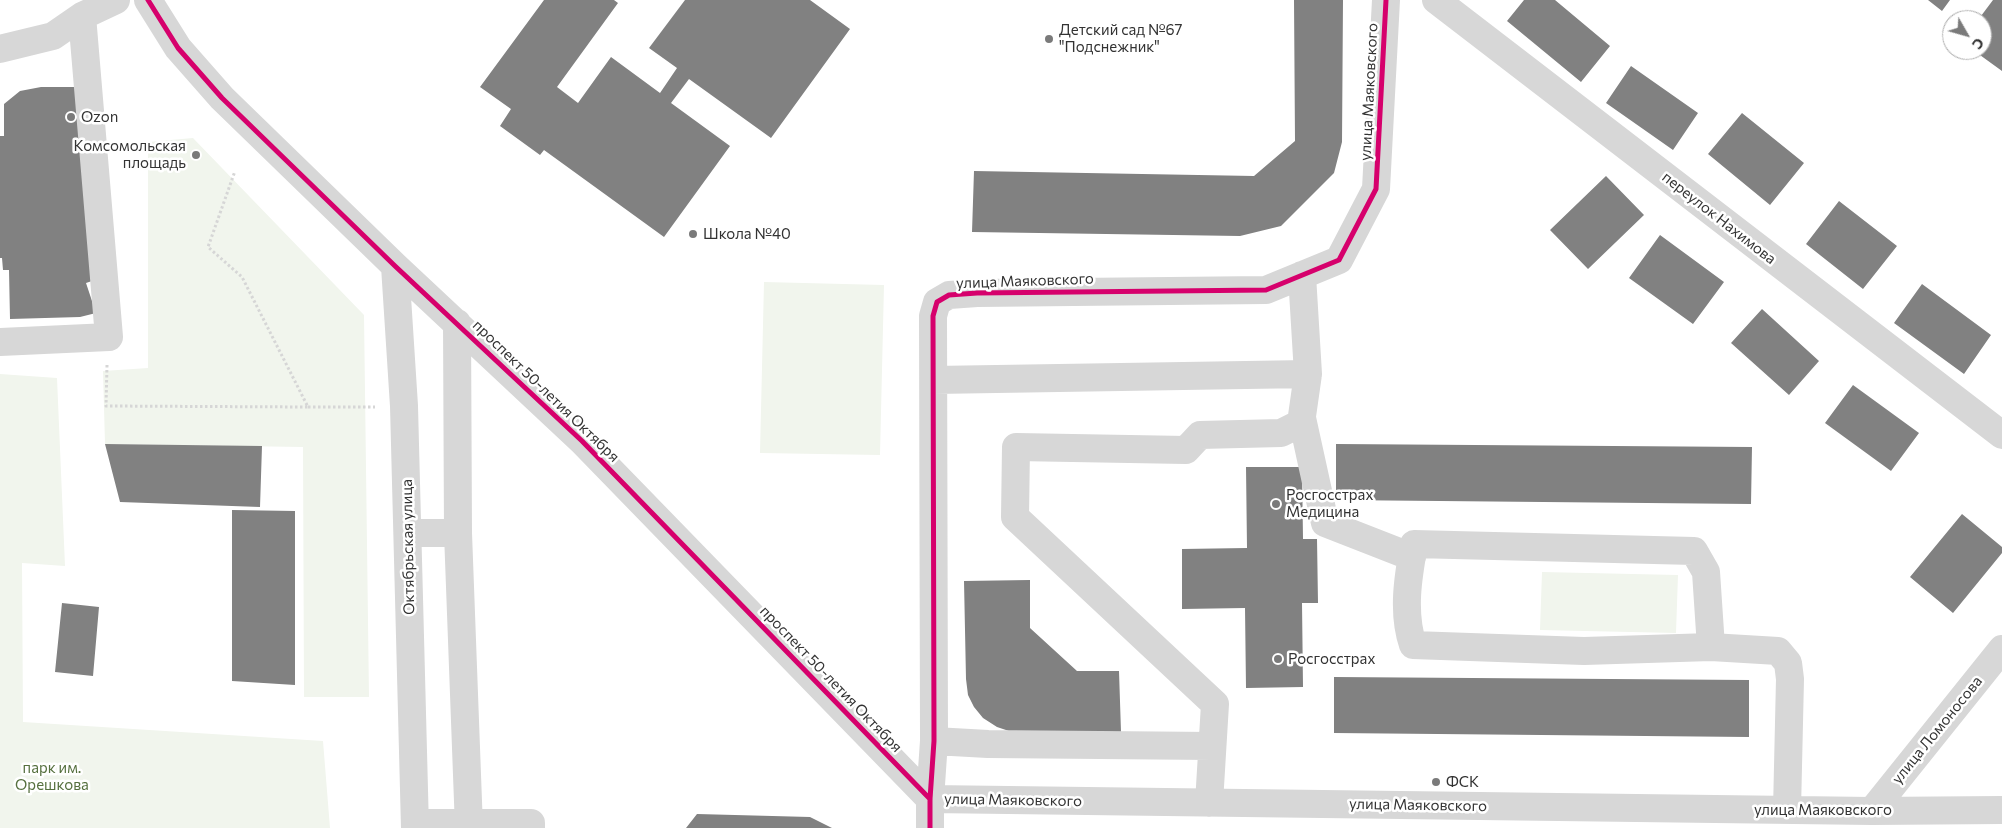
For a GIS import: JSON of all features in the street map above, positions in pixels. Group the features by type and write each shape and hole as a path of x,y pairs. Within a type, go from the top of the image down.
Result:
{"street":[{"path":"0,49 53,36 82,16 116,0"},
{"name":"проспект 50-летия Октября","path":"148,0 178,48 222,98 394,266 582,441 930,799"},
{"name":"улица Маяковского","path":"1386,0 1376,188 1339,260 1266,290 977,293 949,296 937,302 933,316 934,741 930,799 1872,811 1959,819 2002,810"},
{"name":"переулок Нахимова","path":"1436,0 2002,435"},
{"path":"0,342 108,337 82,16"},
{"name":"Октябрьская улица","path":"394,266 404,406 415,826"},
{"path":"1209,802 1215,704 1014,517 1016,447 1186,450 1200,436 1281,433 1301,424 1308,374 1302,275"},
{"path":"457,323 458,533 469,826"},
{"path":"934,380 1308,374"},
{"path":"1302,418 1325,523 1412,557"},
{"path":"408,533 458,533"},
{"path":"1711,647 1706,572 1694,551 1414,544 1407,580 1408,632 1413,645 1584,651 1711,647 1778,651 1788,663 1790,678 1787,810"},
{"name":"улица Ломоносова","path":"1872,811 2002,649"},
{"path":"934,741 988,744 1212,746"},
{"path":"930,799 930,828"},
{"path":"415,826 531,823 531,828"}],"path":[{"path":"235,171 208,247 242,277 308,407"},
{"path":"108,337 106,406 364,408 404,406"}],"green space":[{"path":"193,138 364,315 369,697 304,697 303,447 105,444 103,371 148,368 148,142"},
{"path":"764,282 884,285 880,455 760,453"},
{"name":"парк им. Орешкова","path":"0,374 57,378 65,566 22,563 23,722 323,741 330,828 0,828"},
{"path":"1542,572 1678,575 1676,633 1540,630"}],"building":[{"path":"544,0 614,0 618,3 557,87 578,103 611,57 660,93 677,68 649,48 685,0 810,0 850,29 771,138 689,79 671,103 730,146 664,237 544,150 540,155 500,126 511,109 480,87"},
{"path":"1294,0 1343,0 1342,142 1334,173 1281,226 1240,236 972,232 974,171 1254,176 1295,141"},
{"path":"1524,0 1555,0 1610,46 1581,82 1507,21"},
{"path":"1928,0 1950,0 1942,11"},
{"path":"1993,0 2002,0 2002,71 1987,60 1992,60 1992,10 1986,10"},
{"path":"1631,66 1698,113 1673,150 1606,103"},
{"path":"41,87 77,87 92,281 86,283 96,313 80,317 10,319 9,270 3,270 2,258 0,258 0,136 4,136 4,104 20,91"},
{"path":"1742,113 1804,163 1770,205 1708,154"},
{"path":"1606,176 1644,215 1588,269 1550,230"},
{"path":"1839,201 1897,246 1863,289 1806,244"},
{"path":"1660,235 1724,282 1693,324 1629,278"},
{"path":"1922,284 1991,335 1964,374 1894,323"},
{"path":"1762,309 1819,361 1789,395 1731,343"},
{"path":"1853,385 1919,433 1891,471 1825,423"},
{"path":"105,444 262,446 260,507 120,502"},
{"path":"1336,444 1752,447 1751,504 1336,500"},
{"path":"1246,467 1302,467 1303,539 1317,539 1318,603 1302,603 1303,687 1246,688 1245,608 1182,609 1182,549 1247,548"},
{"path":"232,510 295,511 295,685 232,681"},
{"path":"1962,514 2002,547 2002,553 1953,613 1910,577"},
{"path":"1030,580 1030,628 1077,671 1119,671 1121,732 1009,731 997,727 983,718 974,707 968,695 966,679 964,581"},
{"path":"62,603 99,607 93,676 55,672"},
{"path":"1334,677 1749,680 1749,737 1334,733"},
{"path":"697,814 810,817 832,828 686,828"}],"cycle path":[{"path":"148,0 178,48 222,98 395,266 582,441 930,799"},
{"path":"930,828 934,741 933,316 937,302 949,295 977,293 1266,290 1339,260 1376,189 1386,0"}],"place":[{"name":"Детский сад №67 \"Подснежник\"","path":"1049,39"},
{"name":"Ozon","path":"71,117"},
{"name":"Комсомольская площадь","path":"196,155"},
{"name":"Школа №40","path":"693,234"},
{"name":"Росгосстрах Медицина","path":"1276,504"},
{"name":"Росгосстрах","path":"1278,659"},
{"name":"ФСК","path":"1436,782"}]}
